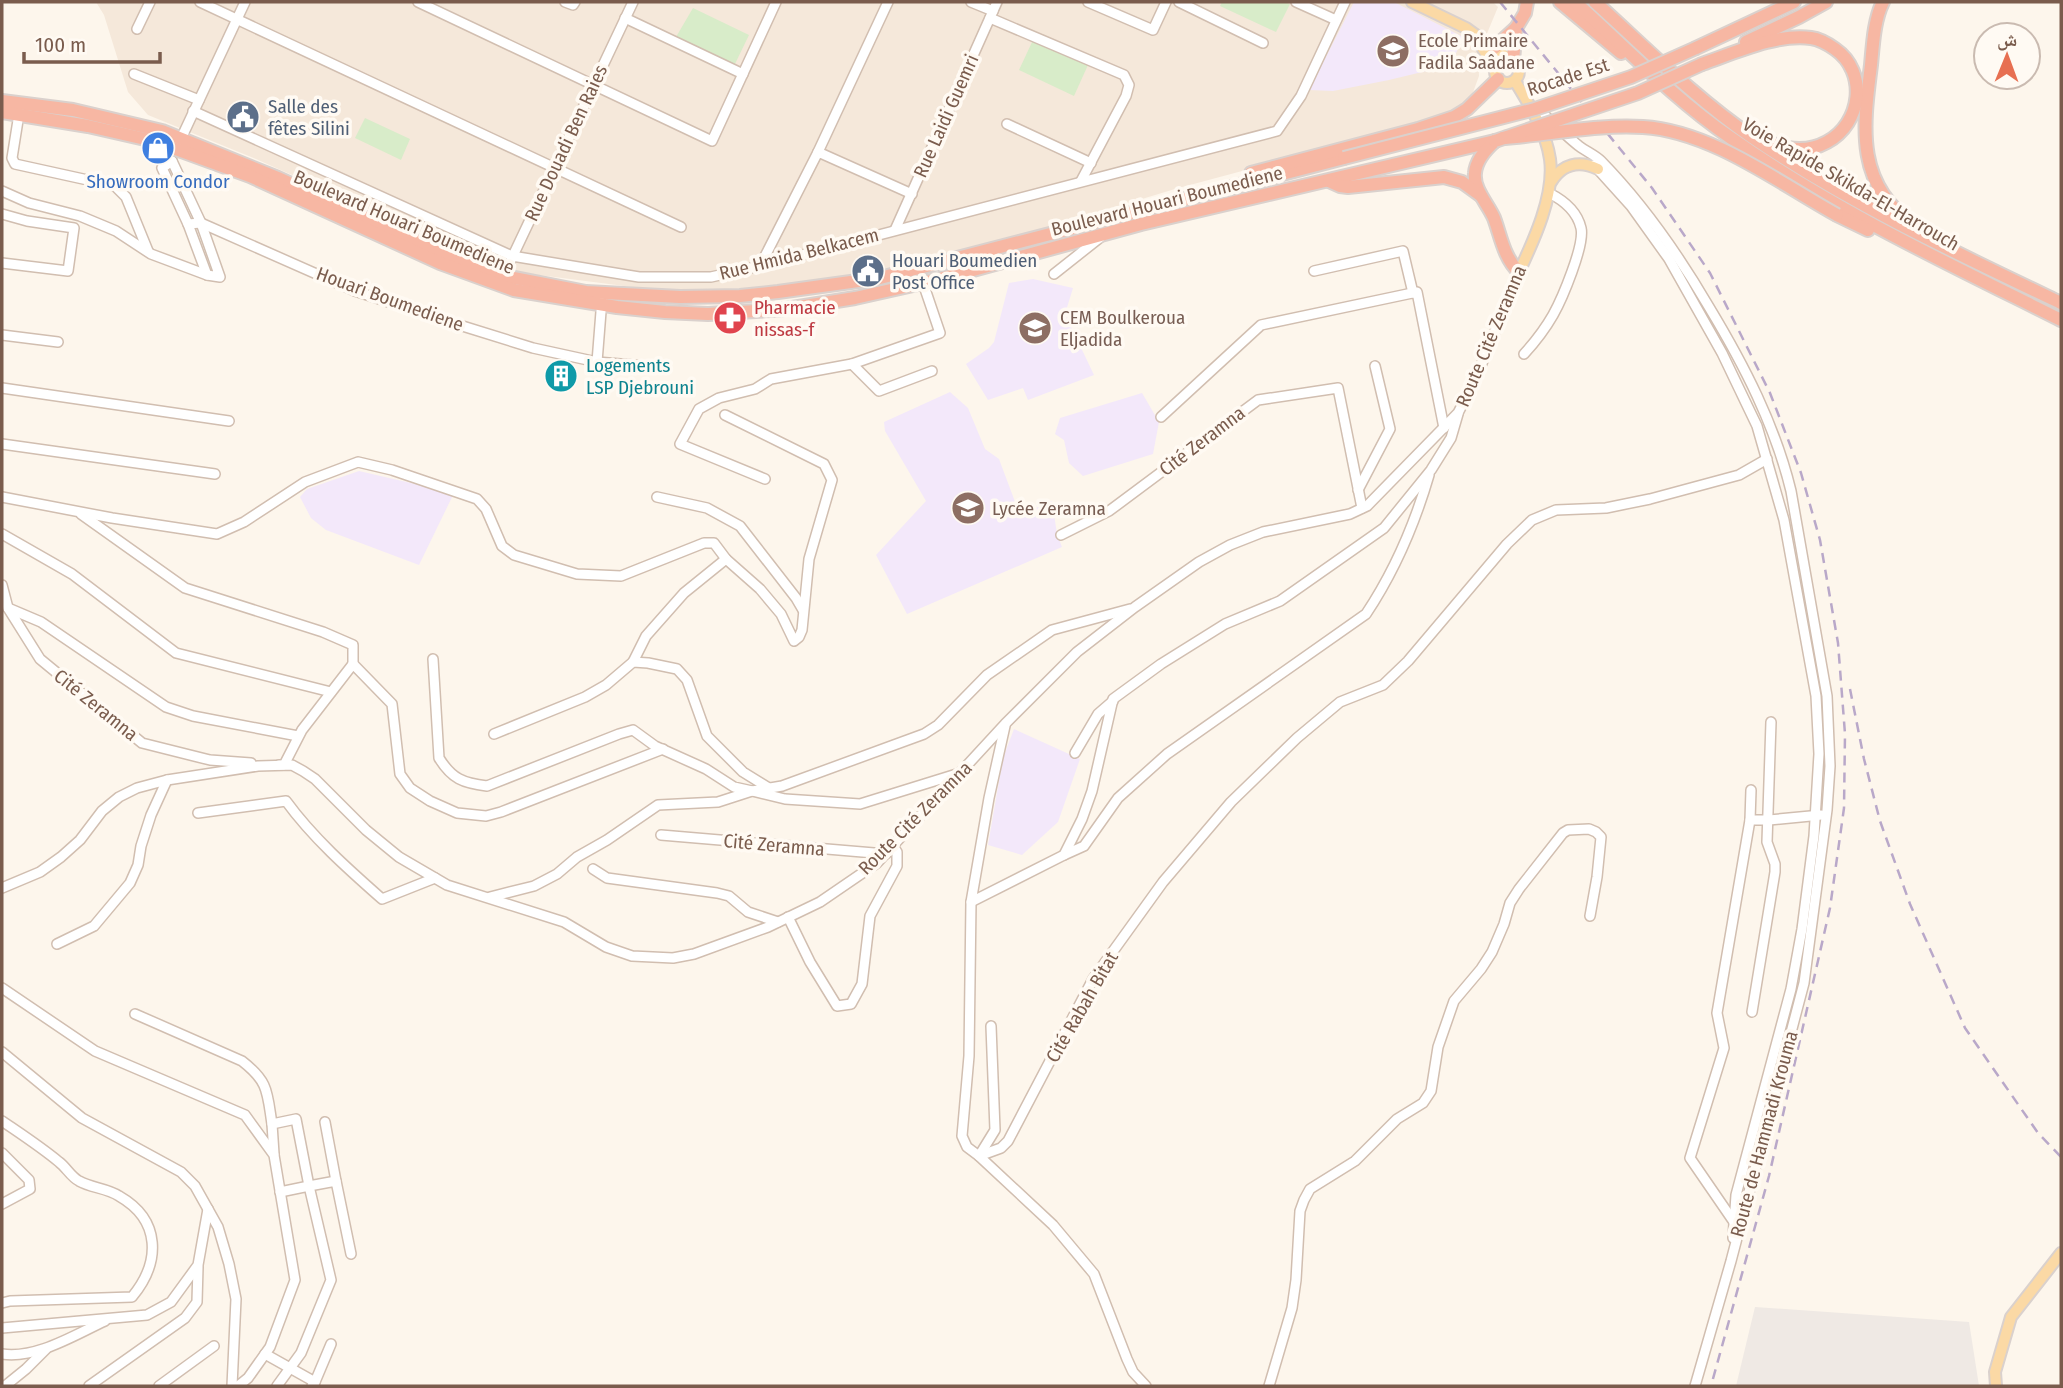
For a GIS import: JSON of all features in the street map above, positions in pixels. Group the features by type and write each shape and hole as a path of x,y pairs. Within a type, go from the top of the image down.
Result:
{"highway":[{"path":"1511,59 1517,28 1527,2"},
{"path":"1560,2 1601,39 1674,94"},
{"name":"Voie Rapide Skikda-El-Harrouch","path":"1575,2 1674,94 1730,138 1771,165 1940,260 2061,320"},
{"name":"Voie Rapide Skikda-El-Harrouch","path":"1595,2 1688,86 1750,136 1801,169 1956,253 2061,303"},
{"path":"1606,2 1631,34"},
{"path":"1769,14 1780,2"},
{"name":"Rocade Est","path":"1344,158 1535,109 1631,77 1794,2"},
{"name":"Rocade Est","path":"1499,139 1638,93 1799,18 1826,2"},
{"path":"1884,2 1875,30 1868,92 1865,141 1870,170 1882,193 1897,211 1956,253"},
{"path":"1494,48 1517,28"},
{"path":"1702,64 1787,37 1813,38 1844,55 1853,67 1857,84 1852,114 1841,132 1826,143 1794,149 1779,147 1750,136"},
{"path":"1116,216 1122,207 1130,204 1418,129 1454,117 1467,109 1496,74"},
{"name":"Boulevard Houari Boumediene","path":"2,100 73,110 162,131 176,150"},
{"name":"Boulevard Houari Boumediene","path":"2,112 88,126 154,141 250,176 440,263 501,280 514,290 602,299 665,312 708,314 824,304 923,283 1105,233 1499,139"},
{"path":"1518,272 1509,261 1494,218 1480,195 1474,174 1479,159 1499,139 1619,127 1667,130 1694,138 1725,151 1837,215 1940,260"},
{"name":"Boulevard Houari Boumediene","path":"602,299 740,296 851,283 917,270 1344,158"},
{"path":"1329,181 1348,187 1444,177 1462,182 1480,195"}],"main road":[{"path":"1412,2 1474,33 1511,59 1520,70 1515,80 1504,83 1496,74 1474,33"},
{"path":"1496,74 1502,60 1511,59"},
{"name":"Route Cité Zeramna","path":"1515,80 1549,150 1550,187 1536,232 1518,272"},
{"path":"1550,187 1555,175 1568,166 1583,164 1598,169"},
{"path":"1996,1386 1995,1372 2011,1317 2061,1253"}],"street":[{"path":"137,29 150,2"},
{"path":"200,2 681,227"},
{"path":"207,275 188,224 162,168 176,150 245,2"},
{"path":"418,2 437,6 593,85 712,141 776,2"},
{"path":"565,2 573,5 575,2"},
{"name":"Rue Douadi Ben Raies","path":"501,280 633,2"},
{"path":"760,266 818,152 888,2"},
{"path":"971,2 992,15 1124,75 1129,85 1126,96 1081,181"},
{"name":"Rue Laidi Guemri","path":"895,230 997,2"},
{"path":"1088,2 1153,30 1166,2"},
{"path":"1179,2 1263,43"},
{"path":"1296,2 1336,20"},
{"name":"Rue Hmida Belkacem","path":"193,111 512,256 639,277 711,276 760,266 1277,131 1301,96 1345,2"},
{"path":"625,18 743,74"},
{"path":"134,74 199,100"},
{"path":"1526,98 1581,148"},
{"path":"19,114 12,158 15,164 115,186 126,197 149,252"},
{"path":"1007,124 1091,163"},
{"name":"Route de Hammadi Krouma","path":"1581,148 1646,226 1689,292 1746,400 1757,426 1784,520 1816,696 1819,730 1815,814 1802,929 1791,989 1736,1195 1731,1261"},
{"name":"Route de Hammadi Krouma","path":"1581,148 1598,158 1623,184 1666,239 1734,349 1768,418 1791,491 1827,696 1830,766 1804,983 1731,1261"},
{"path":"2,191 29,203 80,216 116,231 149,252 207,275 220,276 176,150"},
{"path":"818,152 912,194"},
{"path":"1524,354 1542,334 1555,313 1581,240 1581,228 1571,208 1550,187"},
{"path":"2,214 74,228 68,271 2,263"},
{"name":"Houari Boumediene","path":"188,224 201,223 355,291 533,348 597,362 656,367"},
{"path":"1054,274 1105,233"},
{"path":"1314,271 1403,251 1413,293"},
{"name":"Route Cité Zeramna","path":"284,765 292,765 303,771 399,858 447,885 565,922 606,947 632,957 673,958 694,954 778,922 839,891 877,863 1005,724 1077,652 1135,607 1199,562 1230,545 1263,532 1350,514 1367,506 1458,413 1476,378 1518,272"},
{"path":"765,480 680,444 699,409 719,398 755,389 771,379 852,364 940,333 923,283"},
{"path":"1161,417 1261,325 1417,292 1444,428"},
{"path":"597,362 602,299"},
{"path":"2,335 58,342"},
{"path":"852,364 879,391 932,371"},
{"path":"1358,490 1390,429 1375,366"},
{"path":"2,388 229,421"},
{"name":"Cité Zeramna","path":"1061,535 1109,511 1258,400 1338,388 1362,508"},
{"path":"1076,753 1098,713 1161,664 1225,624 1280,601 1384,528 1431,470 1451,438 1458,413"},
{"path":"2,497 151,525 217,534 244,522 305,482 358,462 392,470 477,499 486,509 502,546 514,555 558,569 592,576 621,576 704,543 714,543 726,559 760,589 780,614 793,641 799,637 802,630 809,559 832,480 824,464 724,415"},
{"path":"2,444 215,474"},
{"name":"Cité Rabah Bitat","path":"979,1156 1002,1148 1008,1141 1093,979 1163,882 1224,810 1297,738 1340,702 1383,685 1408,661 1507,544 1532,520 1556,510 1606,508 1650,499 1739,475 1767,459"},
{"path":"971,902 1084,846 1118,799 1167,754 1366,614 1380,594 1414,520 1431,470"},
{"path":"657,498 707,508 740,526 804,612"},
{"path":"2,888 40,872 61,857 80,840 102,811 119,797 137,788 167,780 258,766 284,765 298,736 353,664 353,645 323,632 185,588 76,510"},
{"path":"2,534 72,574 176,653 331,692"},
{"path":"494,734 585,697 606,685 633,662 646,636 684,593 726,559"},
{"name":"Cité Zeramna","path":"2,585 8,608 40,659 142,743 210,760 284,765"},
{"path":"489,898 534,886 557,874 577,857 658,805 718,802 752,791 782,786 924,734 938,726 987,675 1052,630 1135,607"},
{"path":"8,608 41,622 166,707 193,716 298,736"},
{"path":"433,659 439,758 447,771 459,780 471,784 487,786 633,730 734,787 785,799 860,804 962,773"},
{"path":"633,662 677,669 687,680 707,736 743,772 769,789"},
{"path":"353,664 392,704 400,774 410,788 457,813 486,816 501,812 663,749"},
{"path":"1063,855 1082,819 1113,701"},
{"path":"1752,1012 1775,872 1768,842 1771,722"},
{"path":"1005,724 971,902 969,1056 962,1136 967,1147 1053,1224 1094,1274 1133,1372 1146,1386"},
{"path":"57,944 94,926 130,883 138,865 151,815 167,780"},
{"path":"1734,1222 1690,1158 1724,1048 1717,1013 1750,820 1751,790"},
{"path":"198,813 286,801 303,825 382,899 435,878"},
{"path":"1750,820 1826,815"},
{"path":"1269,1386 1292,1308 1299,1223 1304,1200 1310,1189 1355,1161 1397,1119 1423,1103 1431,1091 1438,1047 1454,1001 1492,952 1510,904 1519,889 1563,833 1575,828 1596,831 1601,837 1590,916"},
{"name":"Cité Zeramna","path":"662,835 886,854"},
{"path":"789,917 810,962 837,1006 851,1004 862,984 870,916 897,866 897,852 893,846"},
{"path":"593,869 607,878 717,893 729,897 748,912 778,922"},
{"path":"2,988 95,1051 245,1115 274,1155"},
{"path":"135,1014 242,1061 257,1072 266,1087 274,1155 295,1280 270,1347 248,1378 235,1386"},
{"path":"979,1156 995,1130 991,1026"},
{"path":"2,1052 82,1118 181,1172 195,1185 218,1227 236,1299 235,1386"},
{"path":"272,1124 296,1119 331,1280 301,1353 278,1386"},
{"path":"2,1121 60,1163 78,1181 119,1195 142,1213 151,1232 152,1253 143,1283 132,1297 2,1303"},
{"path":"325,1122 351,1254"},
{"path":"2,1153 29,1180 30,1189 2,1204"},
{"path":"280,1192 336,1181"},
{"path":"89,1386 185,1318 197,1302 198,1265 208,1209"},
{"path":"1695,1386 1731,1261"},
{"path":"2,1328 147,1315 172,1302 198,1265"},
{"path":"2,1354 13,1355 47,1348 113,1318"},
{"path":"265,1354 314,1384 331,1344"},
{"path":"159,1386 214,1346"},
{"path":"5,1386 47,1348"}],"shaded area":[{"path":"96,2 1493,2 1498,7 1478,55 1479,76 1472,95 1460,107 1439,118 1175,189 960,254 802,285 690,291 640,288 500,268 256,159 148,115 128,92 104,15"},
{"name":"Ecole Primaire Fadila Saâdane","path":"1354,2 1394,2 1463,37 1451,65 1333,91 1309,90"},
{"name":"CEM Boulkeroua Eljadida","path":"1033,279 1073,288 1065,314 1094,375 1028,400 1023,388 988,400 966,364 994,342 1009,283"},
{"name":"Lycée Zeramna","path":"950,392 968,408 985,449 999,459 1020,515 1052,501 1057,534 1062,547 907,614 876,555 926,501 885,431 884,422"},
{"path":"1142,393 1159,422 1153,454 1083,476 1069,463 1064,440 1055,434 1060,418"},
{"path":"359,471 454,493 419,565 326,530 311,518 300,497 307,489"},
{"path":"1014,729 1080,759 1058,822 1022,855 988,845 1003,758"},
{"path":"1755,1307 1969,1322 1979,1386 1736,1386"}],"green space":[{"path":"1222,2 1290,4 1276,32 1220,6"},
{"path":"693,8 749,35 734,66 676,37"},
{"path":"1033,40 1088,65 1074,96 1019,70"},
{"path":"365,118 410,139 401,160 355,138"}],"railway":[{"path":"1500,2 1652,188 1710,273 1770,393 1801,473 1820,540 1838,643 1845,734 1844,808 1830,908 1769,1176 1711,1386"},
{"path":"1850,689 1880,821 1910,904 1965,1028 2038,1133 2061,1157"}],"place":[{"name":"Ecole Primaire Fadila Saâdane","path":"1393,51"},
{"name":"Salle des fêtes Silini","path":"243,117"},
{"name":"Showroom Condor","path":"158,148"},
{"name":"Houari Boumedien Post Office","path":"868,271"},
{"name":"Pharmacie nissas-f","path":"730,318"},
{"name":"CEM Boulkeroua Eljadida","path":"1035,328"},
{"name":"Logements LSP Djebrouni","path":"561,376"},
{"name":"Lycée Zeramna","path":"968,508"}]}
